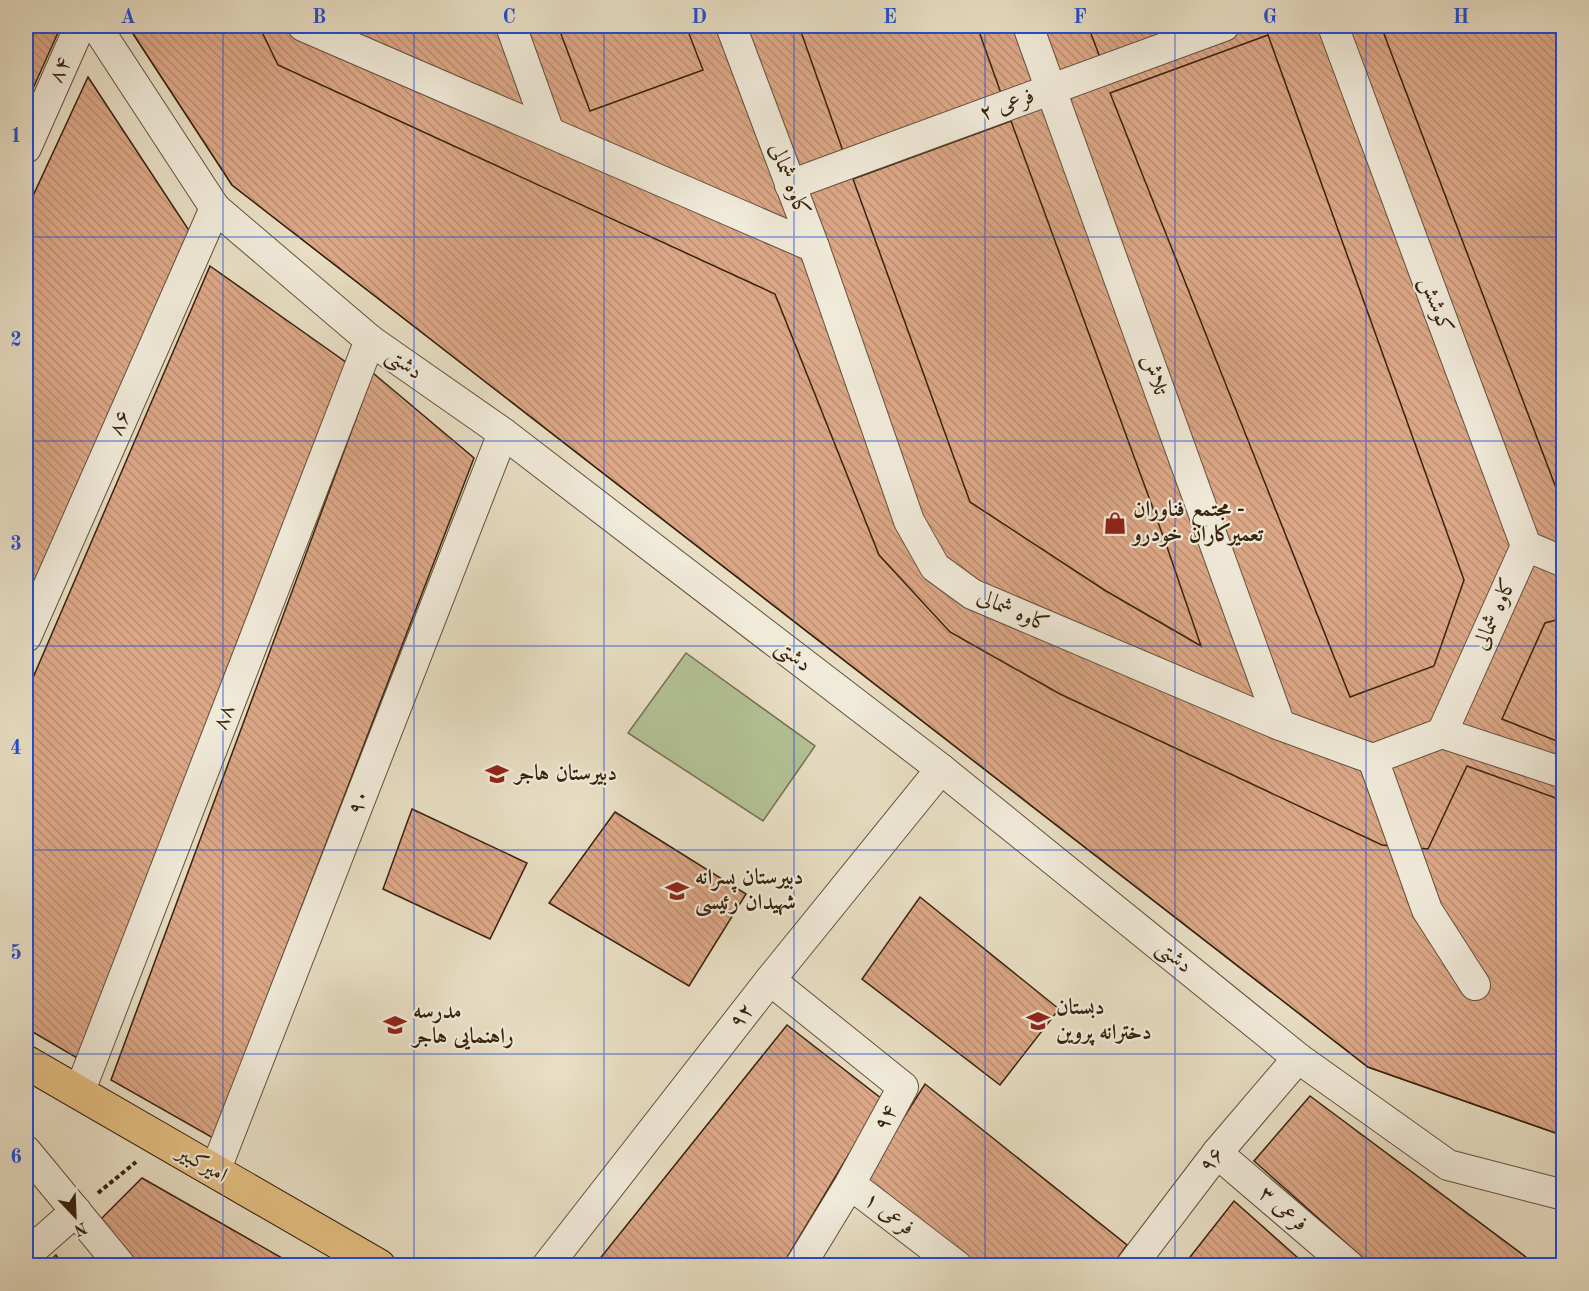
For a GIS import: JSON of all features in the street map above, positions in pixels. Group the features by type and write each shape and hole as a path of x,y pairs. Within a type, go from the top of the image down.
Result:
{"main road":[{"name":"امیرکبیر","path":"26,1062 379,1266"}],"street":[{"name":"۸۴","path":"26,148 80,26"},
{"name":"دشتی","path":"96,26 215,208 370,340 503,433 941,769 1298,1058 1448,1165 1563,1195"},
{"path":"303,26 814,247"},
{"path":"511,26 549,132"},
{"name":"کاوه شمالی","path":"731,26 814,247 909,521 935,567 972,594 1280,725 1373,759"},
{"name":"تلاش","path":"1028,26 1280,725"},
{"name":"فرعی ۲","path":"790,185 1224,26"},
{"name":"کوشش","path":"1333,26 1526,546"},
{"name":"۸۶","path":"26,637 215,208"},
{"name":"۸۸","path":"79,1093 370,340"},
{"name":"۹۰","path":"215,1171 503,433"},
{"path":"1526,546 1563,562"},
{"name":"کاوه شمالی","path":"1442,734 1526,546"},
{"path":"1475,986 1427,910 1373,759 1442,734 1563,773"},
{"name":"۹۲","path":"547,1266 770,980 941,769"},
{"name":"۹۴","path":"770,980 903,1087 850,1184 800,1266"},
{"name":"۹۶","path":"1131,1266 1217,1153 1298,1058"},
{"path":"26,1151 121,1266"},
{"name":"فرعی ۳","path":"1217,1153 1349,1266"},
{"name":"فرعی ۱","path":"850,1184 957,1266"},
{"path":"26,1256 76,1211"}],"path":[{"path":"76,1211 162,1141"}],"green space":[{"path":"686,653 815,746 763,821 628,733"}],"building":[{"path":"26,26 61,26 26,104"},
{"name":"مجتمع فناوران - تعمیرکاران خودرو","path":"128,26 1564,26 1564,1136 1368,1067 232,185"},
{"path":"128,26 259,26 278,65 775,294 879,555 950,632 1060,694 1382,845 1428,849 1467,766 1564,801 1564,1136 1368,1067 232,185"},
{"path":"558,26 686,26 703,70 590,111"},
{"path":"799,26 977,26 1002,96 843,151"},
{"path":"1088,26 1196,26 1101,60"},
{"path":"1381,26 1561,26 1564,31 1564,499 1561,501"},
{"path":"1268,35 1464,580 1434,666 1350,697 1110,93"},
{"path":"88,77 192,235 26,611 26,211"},
{"path":"1011,121 1166,544 1201,646 1106,591 970,502 853,179"},
{"path":"210,266 350,365 77,1058 26,1028 26,694"},
{"path":"373,373 474,458 213,1138 111,1080"},
{"path":"1564,618 1564,744 1502,719 1545,623"},
{"path":"412,809 527,863 490,939 383,889"},
{"path":"615,812 746,894 689,986 549,903"},
{"path":"920,897 1059,1009 1000,1085 862,979"},
{"path":"787,1025 882,1099 782,1266 594,1266"},
{"path":"925,1084 1127,1245 1112,1266 976,1266 864,1180"},
{"path":"1310,1096 1538,1266 1372,1266 1254,1161"},
{"path":"142,1178 296,1266 135,1266 98,1222"},
{"path":"1234,1201 1307,1266 1183,1266"},
{"path":"26,1219 36,1231 26,1240"},
{"path":"56,1255 64,1266 45,1266"}],"place":[{"name":"مجتمع فناوران - تعمیرکاران خودرو","path":"1115,523"},
{"name":"دبیرستان هاجر","path":"497,774"},
{"name":"دبیرستان پسرانه شهیدان رئیسی","path":"677,891"},
{"name":"دبستان دخترانه پروین","path":"1038,1021"},
{"name":"مدرسه راهنمایی هاجر","path":"395,1025"}]}
